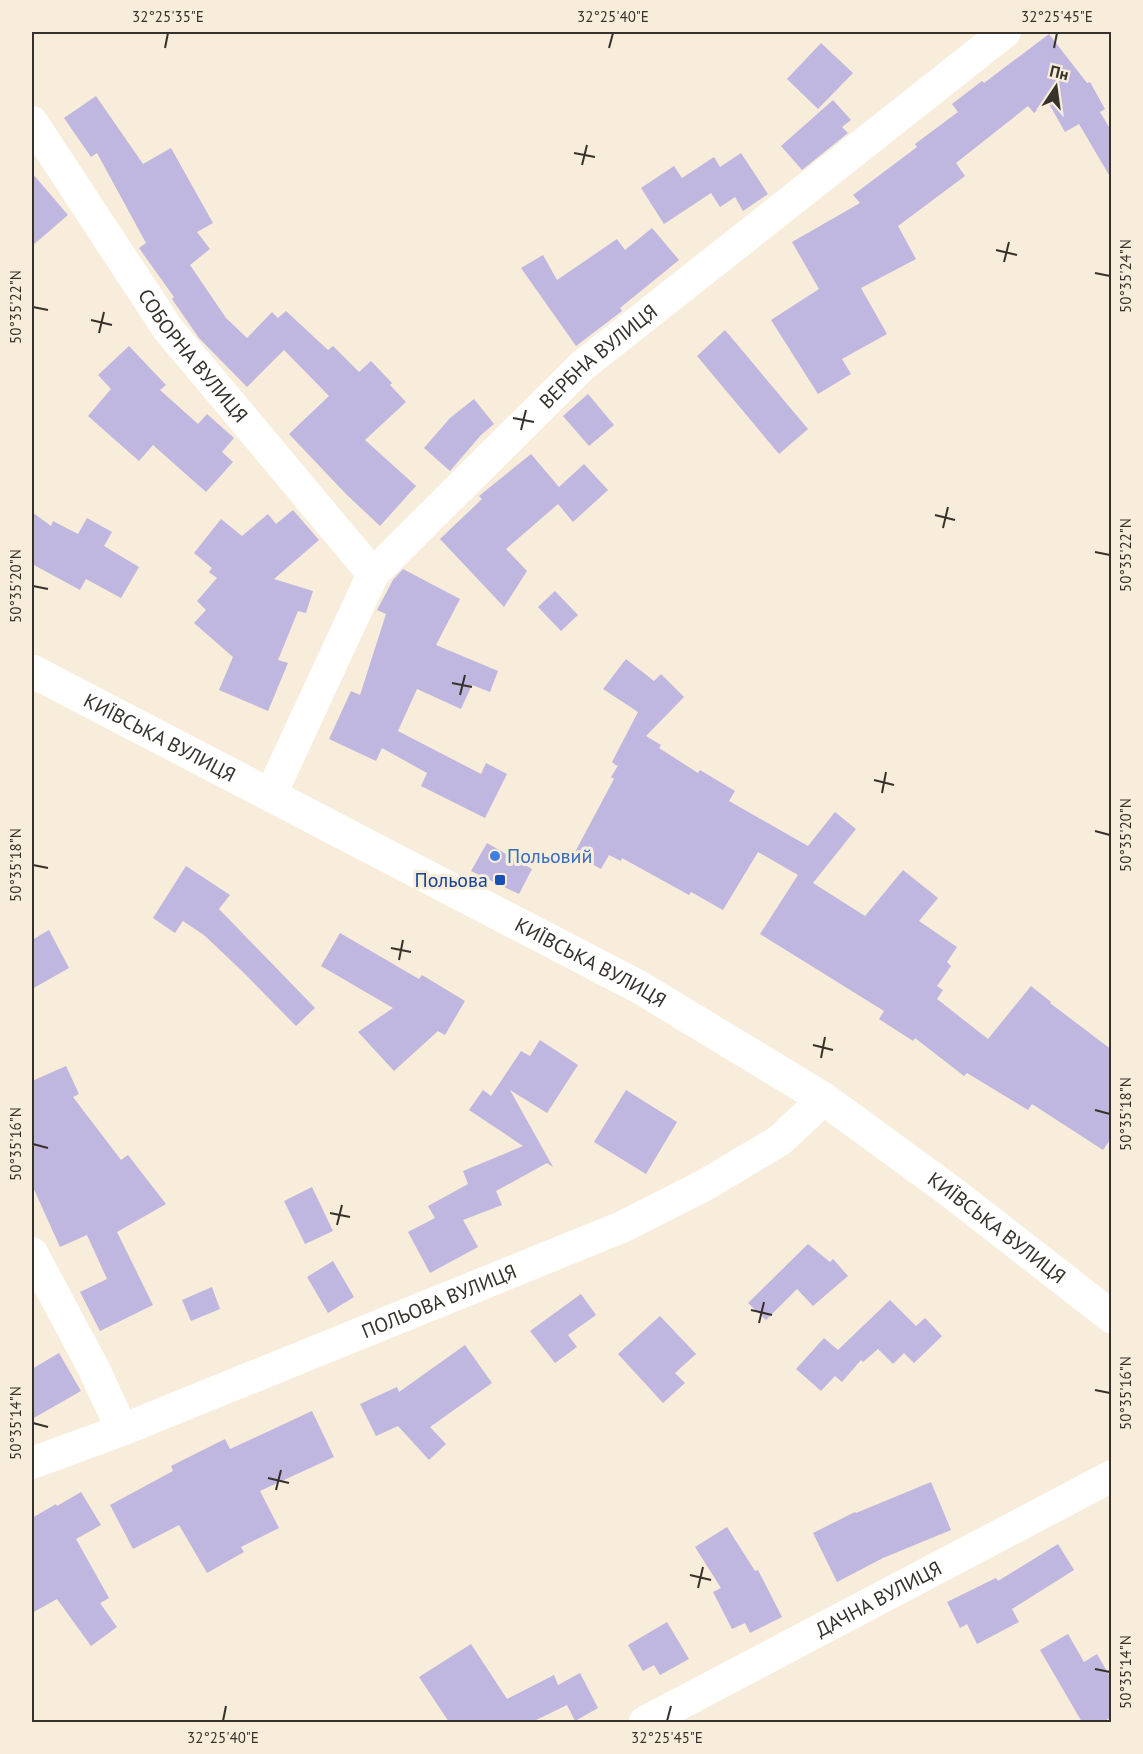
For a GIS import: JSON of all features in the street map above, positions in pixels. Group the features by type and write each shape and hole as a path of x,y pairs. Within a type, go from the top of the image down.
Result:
{"street":[{"name":"ВЕРБНА ВУЛИЦЯ","path":"271,794 373,574 582,366 1005,32"},
{"name":"СОБОРНА ВУЛИЦЯ","path":"32,122 168,329 373,574"},
{"name":"КИЇВСЬКА ВУЛИЦЯ","path":"32,671 641,988 824,1099 950,1191 1112,1317"},
{"name":"ПОЛЬОВА ВУЛИЦЯ","path":"32,1463 122,1430 622,1227 705,1185 780,1140 824,1099"},
{"path":"32,1253 122,1430"},
{"name":"ДАЧНА ВУЛИЦЯ","path":"645,1722 1112,1476"}],"building":[{"path":"1049,34 1087,83 1090,82 1105,109 1100,112 1112,132 1112,180 1079,124 1065,132 1048,102 1034,113 1028,106 956,163 965,176 898,226 916,259 861,288 887,334 842,359 851,374 818,394 771,320 819,289 792,242 860,203 853,195 917,147 915,144 958,112 952,104"},
{"path":"821,43 853,73 818,109 787,79"},
{"path":"96,96 143,164 171,148 213,223 197,232 210,249 190,265 226,318 247,338 272,312 278,318 286,311 328,350 333,346 359,372 371,361 406,402 365,440 416,486 380,526 289,434 329,396 284,350 247,387 199,338 172,299 174,297 139,248 146,243 97,153 91,157 64,118"},
{"path":"833,100 851,120 842,127 848,133 802,170 781,146"},
{"path":"741,153 768,194 743,211 735,197 720,207 711,193 664,224 641,188 674,166 682,178 714,157 720,167"},
{"path":"32,173 68,215 32,246"},
{"path":"652,228 679,260 620,308 622,311 576,346 521,268 543,255 557,280 617,239 625,250"},
{"path":"725,330 808,429 779,454 697,356"},
{"path":"129,346 166,385 160,390 198,424 207,414 234,438 222,452 233,462 206,492 153,445 139,461 88,416 111,389 98,375"},
{"path":"588,394 614,425 589,446 563,416"},
{"path":"474,399 494,424 481,435 450,471 424,448 450,418"},
{"path":"531,454 559,487 584,464 608,490 573,522 558,504 506,549 527,571 504,607 440,539 482,499 479,496"},
{"path":"293,510 319,540 274,579 313,591 306,613 298,611 278,660 288,663 268,711 219,690 233,657 194,623 206,610 197,601 217,578 209,572 212,568 194,553 221,519 242,536 268,514 276,524"},
{"path":"32,512 51,526 53,521 78,534 87,518 112,532 104,546 139,567 121,598 86,579 80,590 32,564"},
{"path":"403,569 460,599 436,645 498,671 490,692 472,685 461,709 417,689 398,731 481,774 486,763 507,774 485,818 421,786 427,773 382,748 376,761 329,739 351,691 360,695 386,614 377,610 393,580"},
{"path":"555,591 578,615 561,631 538,607"},
{"path":"626,659 654,681 661,674 684,697 646,736 661,745 659,748 698,773 700,770 735,791 729,801 808,846 835,812 856,829 813,883 865,916 903,870 938,898 919,921 957,947 947,962 951,966 937,986 943,990 937,999 988,1039 1031,986 1112,1050 1112,1137 1103,1150 1032,1104 1028,1110 967,1073 964,1076 915,1038 913,1041 879,1019 884,1011 760,934 798,875 758,852 723,910 691,892 689,895 622,858 621,861 609,855 601,869 574,854 614,779 611,777 619,764 617,766 612,762 638,712 603,689"},
{"name":"Польовий","path":"487,843 532,869 519,894 471,871"},
{"path":"186,866 230,895 219,909 315,1008 296,1026 204,935 183,921 175,933 153,918"},
{"path":"49,930 69,968 32,989 32,940"},
{"path":"340,933 419,979 422,975 465,1001 445,1035 438,1031 394,1071 358,1032 393,1008 321,966"},
{"path":"540,1040 578,1065 547,1113 510,1090 553,1167 547,1163 496,1191 502,1205 463,1220 478,1247 430,1273 408,1232 435,1218 428,1206 468,1184 463,1171 523,1146 469,1110 483,1090 491,1096 521,1051 530,1056"},
{"path":"66,1066 79,1094 73,1097 121,1160 128,1155 166,1204 117,1232 153,1305 100,1331 80,1292 107,1279 87,1235 60,1247 32,1185 32,1081"},
{"path":"626,1090 677,1122 646,1174 594,1142"},
{"path":"312,1187 333,1231 305,1244 284,1201"},
{"path":"808,1244 830,1262 833,1259 848,1276 813,1306 797,1289 766,1320 748,1303"},
{"path":"333,1261 354,1297 328,1313 307,1277"},
{"path":"212,1287 220,1309 191,1321 182,1300"},
{"path":"581,1294 596,1315 568,1335 577,1347 555,1363 530,1331"},
{"path":"890,1300 916,1326 925,1318 942,1336 914,1363 904,1353 893,1364 878,1349 863,1362 861,1360 842,1382 835,1376 821,1391 796,1369 824,1338 838,1350"},
{"path":"660,1316 696,1354 675,1373 685,1383 663,1403 618,1354"},
{"path":"465,1345 492,1383 430,1427 446,1444 429,1460 398,1426 376,1436 360,1404 397,1387 399,1392"},
{"path":"59,1353 81,1391 32,1419 32,1369"},
{"path":"312,1411 334,1457 260,1491 279,1528 241,1547 244,1552 207,1573 179,1525 133,1549 110,1505 173,1471 171,1466 225,1439 230,1449"},
{"path":"931,1482 951,1530 883,1558 837,1582 813,1533 855,1512"},
{"path":"81,1492 101,1525 76,1539 109,1598 100,1603 117,1627 91,1646 57,1599 32,1613 32,1518"},
{"path":"727,1527 755,1571 758,1570 782,1617 750,1633 745,1623 732,1629 713,1592 721,1588 695,1547"},
{"path":"1058,1544 1074,1570 1012,1609 1019,1622 977,1644 967,1624 960,1628 947,1602 996,1578 998,1581"},
{"path":"667,1622 689,1659 660,1675 654,1665 643,1671 628,1645"},
{"path":"1068,1634 1084,1662 1097,1654 1112,1680 1112,1717 1102,1722 1082,1722 1040,1650"},
{"path":"471,1644 507,1699 554,1675 558,1685 580,1673 598,1708 575,1721 567,1705 532,1722 449,1722 419,1677"}],"place":[{"name":"Польовий","path":"495,856"},
{"name":"Польова","path":"500,880"}]}
